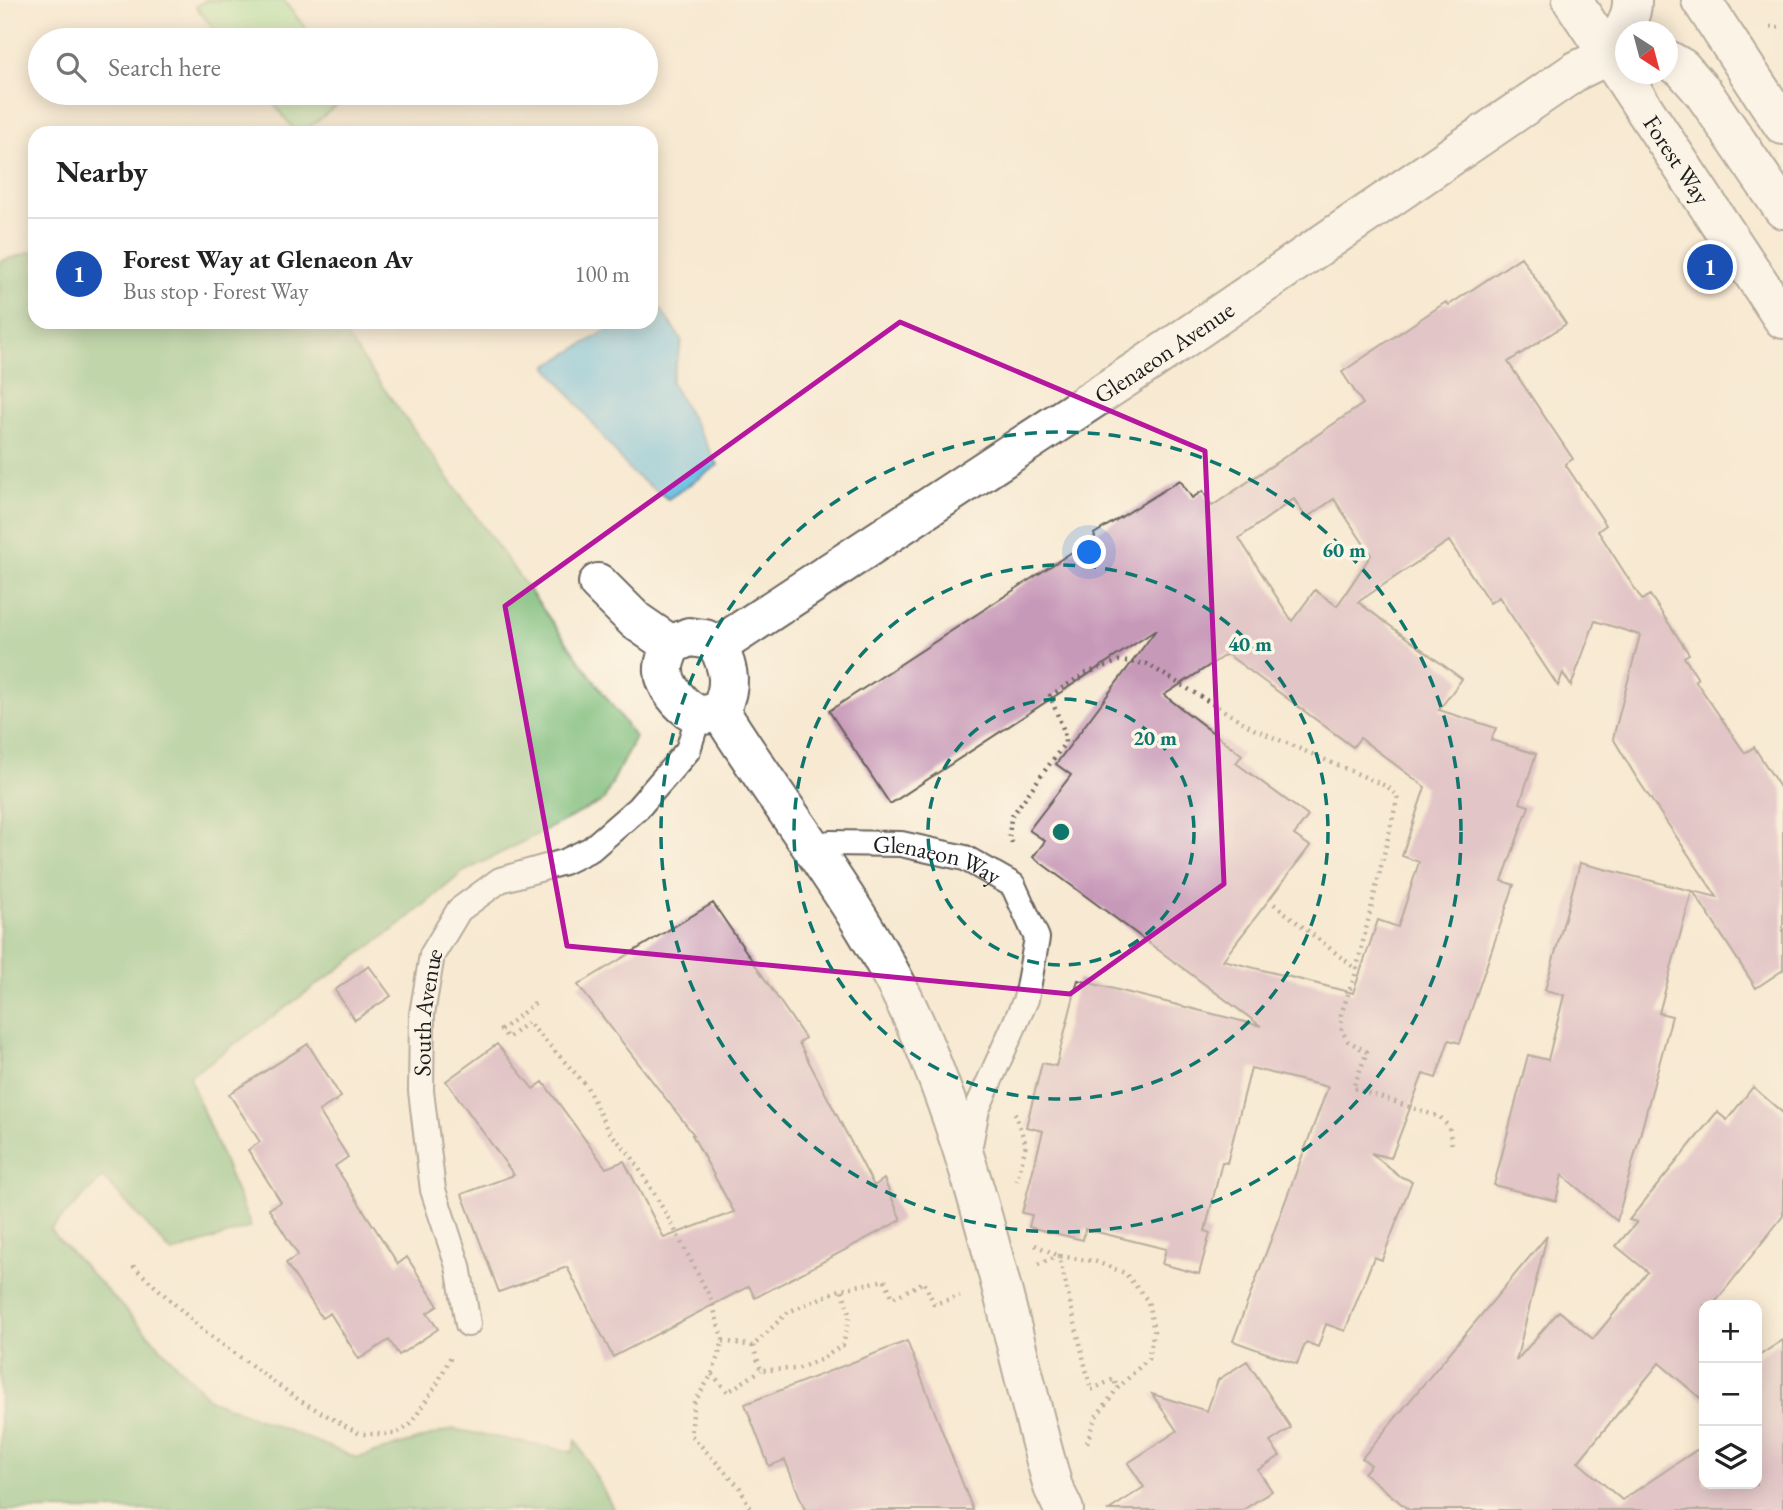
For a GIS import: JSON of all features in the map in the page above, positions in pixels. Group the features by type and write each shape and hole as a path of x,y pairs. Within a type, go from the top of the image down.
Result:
{"street":[{"name":"Forest Way","path":"1572,0 1615,52"},
{"path":"1627,21 1632,0"},
{"path":"1701,0 1780,113"},
{"name":"Glenaeon Avenue","path":"718,646 1145,365 1576,71 1615,55"},
{"path":"1678,66 1703,92 1783,209"},
{"name":"Forest Way","path":"1636,84 1783,319"},
{"path":"598,583 636,621 671,645"},
{"path":"689,636 705,639 718,646 725,666 729,692 710,712 694,713 676,698 664,674 671,645 689,636"},
{"name":"Glenaeon Way","path":"710,712 744,749 814,848 873,944 914,1020 967,1164 1042,1447 1053,1486 1064,1510"}],"lane":[{"name":"South Avenue","path":"468,1324 458,1266 433,1190 421,1091 422,1014 432,955 459,910 500,880 564,862 591,849 638,808 688,750 710,712"},
{"name":"Glenaeon Way","path":"814,848 830,843 901,844 965,858 1013,885 1037,939 1026,999 976,1109 967,1164"}],"path":[{"path":"1014,848 1009,837 1011,817 1065,743 1065,731 1050,696 1084,674 1119,662 1147,664 1254,729 1388,787 1398,796 1356,969 1341,1014 1342,1031 1348,1041 1367,1052 1353,1088 1440,1117 1449,1127 1452,1147"},
{"path":"1274,904 1356,969"},
{"path":"535,1003 501,1030 508,1038 528,1022 586,1085 607,1129 632,1157 667,1215 711,1299 723,1341 712,1374 694,1403 691,1435 740,1488 751,1510"},
{"path":"1013,1107 1026,1145 1016,1184"},
{"path":"1027,1237 1035,1245 1059,1256 1094,1261 1125,1273 1149,1301 1154,1331 1148,1359 1117,1389 1095,1418 1085,1449"},
{"path":"1033,1266 1059,1256"},
{"path":"1059,1256 1091,1390 1114,1379 1117,1389"},
{"path":"133,1266 204,1331 299,1400 359,1434 396,1434 410,1425 437,1384 468,1324"},
{"path":"752,1346 788,1312 842,1289 886,1280 893,1298 924,1282 934,1304 965,1294"},
{"path":"712,1374 728,1392 761,1370 797,1369 822,1359 843,1345 850,1315 842,1289"},
{"path":"723,1341 752,1346"},
{"path":"752,1346 761,1370"}],"highlighted area":[{"path":"900,322 1205,451 1224,884 1070,994 567,946 505,606"}],"green space":[{"path":"206,0 283,0 305,28 213,28 196,7"},
{"path":"275,105 337,105 311,126 291,126"},
{"path":"28,253 28,329 341,329 635,737 603,801 463,872 400,925 189,1077 251,1227 172,1253 103,1177 50,1230 209,1399 357,1458 453,1429 573,1452 576,1440 614,1510 0,1510 0,261"}],"water":[{"path":"658,305 682,341 671,382 718,465 668,499 632,473 547,366 609,329 658,329"}],"building":[{"path":"1521,257 1566,324 1508,362 1573,459 1565,464 1606,525 1598,531 1642,600 1650,595 1689,654 1684,657 1698,679 1695,680 1745,753 1754,747 1783,792 1783,970 1756,988 1693,891 1717,897 1636,777 1613,738 1640,635 1595,621 1571,686 1563,673 1558,686 1499,597 1490,603 1449,541 1358,602 1462,679 1439,710 1496,728 1491,740 1536,754 1520,803 1529,806 1502,881 1514,885 1460,1043 1449,1040 1436,1078 1423,1074 1391,1158 1371,1153 1399,1176 1412,1181 1382,1260 1374,1257 1345,1331 1326,1324 1318,1347 1306,1342 1297,1364 1233,1341 1328,1087 1251,1068 1227,1163 1222,1162 1205,1231 1210,1233 1199,1274 1162,1264 1166,1249 1085,1229 1083,1240 1029,1227 1032,1215 1022,1213 1043,1131 1026,1127 1042,1063 1056,1066 1078,980 1261,1026 1033,857 1045,841 1029,830 1071,775 1056,764 1156,630 890,804 829,711 1095,537 1094,534 1180,480 1192,498 1203,491 1212,506 1363,404 1342,372 1446,302 1449,305","holes":["1294,499 1306,518 1334,499 1371,555 1337,606 1315,590 1292,621 1239,538","1227,654 1353,747 1360,738 1425,787 1402,856 1419,862 1398,927 1378,920 1353,993 1223,960 1310,846 1294,835 1308,816 1236,763 1242,755 1164,695"]},
{"path":"1580,863 1692,891 1659,1013 1672,1016 1617,1221 1562,1175 1556,1201 1494,1185 1528,1055 1548,1060 1564,995 1545,990"},
{"path":"713,903 805,1038 799,1043 874,1186 884,1179 901,1220 755,1298 749,1286 613,1357 567,1267 499,1292 462,1194 514,1175 446,1081 497,1044 533,1089 543,1082 606,1168 624,1161 664,1238 734,1212 694,1135 578,985"},
{"path":"369,966 391,996 355,1020 335,990"},
{"path":"308,1044 341,1097 319,1111 348,1157 335,1166 398,1264 407,1257 438,1306 427,1313 438,1329 399,1355 389,1340 359,1359 330,1313 322,1318 286,1263 298,1255 269,1209 281,1202 248,1150 260,1142 229,1094"},
{"path":"1753,1087 1783,1113 1783,1216 1717,1300 1699,1300 1699,1397 1659,1363 1578,1462 1622,1500 1699,1448 1699,1489 1762,1489 1762,1354 1783,1340 1783,1510 1409,1510 1364,1473 1371,1465 1362,1458 1547,1236 1516,1361 1559,1311 1593,1339 1648,1272 1616,1246 1637,1222 1629,1220 1717,1112 1727,1120"},
{"path":"907,1341 973,1510 805,1510 785,1460 769,1466 745,1404"},
{"path":"1247,1361 1291,1428 1270,1442 1280,1456 1258,1470 1272,1491 1243,1510 1109,1510 1144,1487 1128,1463 1177,1431 1152,1394 1207,1411 1218,1380"}],"place":[{"name":"Forest Way at Glenaeon Av","path":"1710,267"}]}
